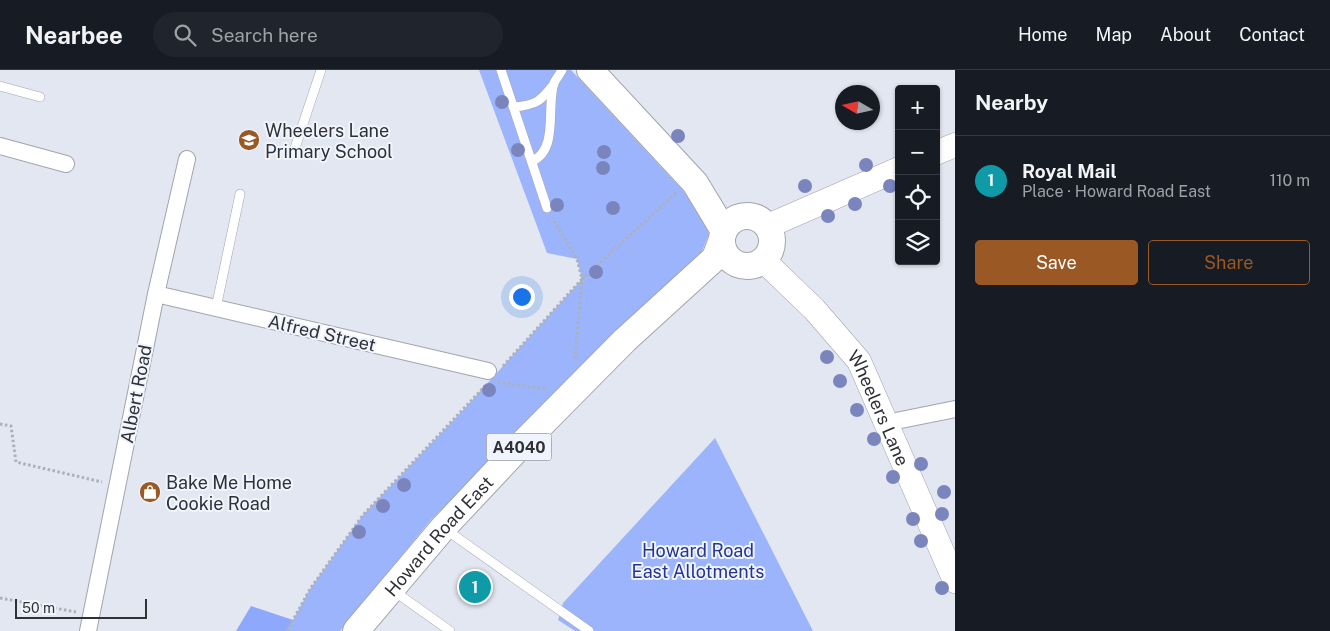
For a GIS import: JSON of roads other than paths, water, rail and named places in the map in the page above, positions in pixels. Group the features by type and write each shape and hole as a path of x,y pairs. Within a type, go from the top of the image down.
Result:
{"main road":[{"path":"590,70 693,181 723,235 724,251 731,261 752,263 771,250 772,238 758,221 693,181"},
{"path":"723,235 735,219 758,221"},
{"name":"Howard Road East","path":"356,631 443,528 625,340 714,258 723,235"},
{"name":"Howard Road East","path":"695,276 722,267 752,263"}],"street":[{"path":"940,151 955,145"},
{"path":"0,146 66,164"},
{"name":"Albert Road","path":"90,623 156,294 186,159"},
{"path":"758,221 895,170"},
{"name":"Wheelers Lane","path":"752,263 814,309 859,361 955,581"},
{"name":"Alfred Street","path":"156,294 489,376"},
{"path":"886,423 955,409"}],"lane":[{"path":"293,154 321,70"},
{"path":"501,70 546,208"},
{"path":"514,107 531,106 544,96 562,70"},
{"path":"532,161 538,158 547,147 554,84"},
{"path":"0,86 40,98"},
{"path":"216,308 240,194"},
{"path":"443,528 589,631"},
{"path":"392,589 450,631"}],"place":[{"name":"Wheelers Lane Primary School","path":"249,140"},
{"name":"Bake Me Home Cookie Road","path":"150,492"},
{"name":"Royal Mail","path":"475,587"}],"park label":[{"name":"Howard Road East Allotments","path":"698,560"}]}
